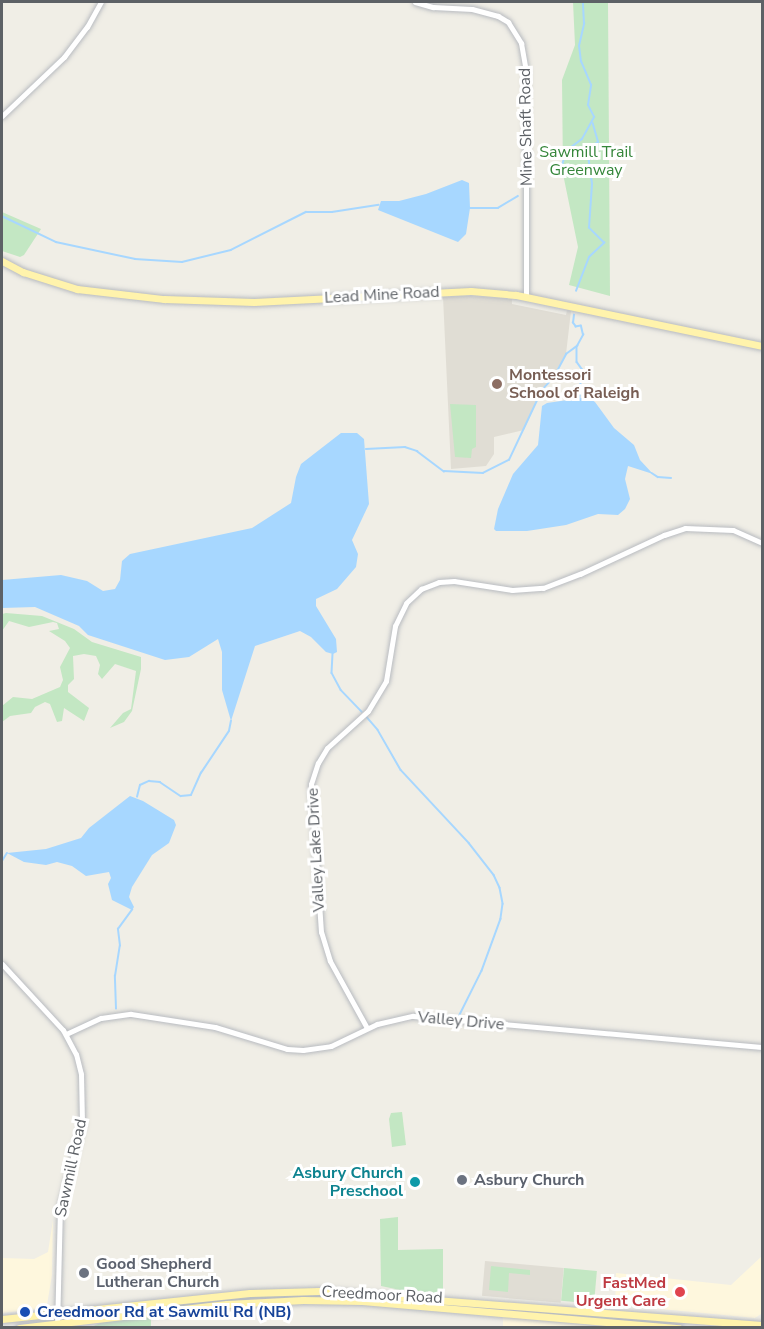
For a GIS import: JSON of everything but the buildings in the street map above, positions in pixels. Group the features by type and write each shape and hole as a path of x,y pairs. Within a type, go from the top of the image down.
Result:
{"main road":[{"name":"Lead Mine Road","path":"2,261 32,276 77,289 126,297 218,301 471,291 526,296 762,345"},
{"name":"Creedmoor Road","path":"2,1319 250,1293 319,1291 762,1325"},
{"name":"Creedmoor Road","path":"19,1328 227,1304 312,1300 372,1302 679,1328"}],"street":[{"path":"2,116 64,57 87,27 101,2"},
{"name":"Mine Shaft Road","path":"415,2 434,7 472,9 498,16 508,22 521,43 526,71 526,296"},
{"name":"Valley Lake Drive","path":"367,1028 330,961 321,932 311,784 318,763 327,748 368,711 386,681 395,626 406,603 421,589 439,582 454,581 512,590 543,588 678,530 733,530 762,543"},
{"name":"Sawmill Road","path":"2,964 66,1034 76,1054 81,1074 84,1107 60,1206 57,1325"},
{"name":"Valley Drive","path":"66,1034 101,1018 131,1014 215,1027 287,1049 303,1050 331,1046 367,1028 393,1019 413,1016 762,1047"}],"shaded area":[{"name":"Montessori School of Raleigh","path":"443,297 512,299 512,304 566,315 567,310 571,311 566,354 554,377 542,390 524,430 494,437 494,454 486,466 451,469"},
{"path":"53,1220 52,1275 47,1305 39,1309 2,1313 2,1258 34,1259 48,1252"},
{"path":"762,1256 761,1314 755,1318 629,1306 615,1309 616,1273 731,1285"},
{"path":"485,1261 564,1268 561,1303 482,1296"},
{"path":"503,1317 581,1323 588,1326 627,1327 503,1327"}],"green space":[{"name":"Sawmill Trail Greenway","path":"573,2 608,2 610,296 569,285 578,247 563,174 562,80 575,45"},
{"path":"2,212 41,229 24,255 20,257 2,251"},
{"path":"450,404 476,405 476,447 472,449 471,458 455,457"},
{"path":"2,614 42,616 74,629 92,642 141,657 141,669 132,711 124,722 110,728 123,713 131,709 136,671 115,664 102,679 98,674 100,665 96,656 84,654 73,656 74,679 68,685 68,692 89,708 84,721 64,708 62,721 57,722 50,704 45,702 35,707 31,713 10,716 2,722 2,706 13,697 32,699 60,687 63,680 60,667 70,648 65,641 49,631 59,629 57,623 53,622 29,627 9,621 2,631"},
{"path":"402,1112 406,1145 392,1147 389,1119 391,1113"},
{"path":"398,1217 398,1250 443,1249 443,1293 415,1292 437,1296 405,1293 393,1289 410,1292 381,1286 380,1219"},
{"path":"491,1266 530,1270 530,1275 509,1273 508,1292 489,1290"},
{"path":"564,1268 597,1271 594,1304 561,1301"},
{"path":"305,1293 363,1296 261,1298 86,1316 150,1306"},
{"path":"418,1302 684,1321 684,1323 661,1324"},
{"path":"151,1317 151,1327 91,1327 103,1322"}],"water":[{"path":"462,180 469,183 470,208 466,234 458,242 378,210 381,201 399,201 426,194"},
{"path":"588,397 595,402 614,428 634,445 640,460 653,474 628,466 625,479 630,499 625,509 618,515 598,514 566,525 527,531 496,531 494,529 498,509 513,474 538,445 542,406 547,403"},
{"path":"341,433 357,433 364,439 369,504 352,540 358,554 356,567 337,589 316,599 316,606 336,639 337,652 333,654 326,652 311,637 300,631 255,646 231,721 222,690 222,652 218,639 189,657 165,660 88,635 79,626 35,607 2,608 2,580 61,575 87,581 103,591 115,589 120,580 122,561 130,554 252,528 291,503 301,464"},
{"path":"130,796 143,801 174,820 176,825 169,843 152,855 132,887 129,897 134,907 132,910 112,900 108,884 111,878 109,872 86,876 72,866 57,862 46,865 24,862 7,853 46,849 81,838 89,828"}],"waterway":[{"path":"561,169 566,151 582,139 594,117 588,105 591,85 581,62 579,46 584,24 583,2"},
{"path":"576,291 589,257 604,243 589,228 592,184 587,149 598,142 593,124"},
{"path":"470,208 498,208 518,196"},
{"path":"2,216 56,242 135,259 182,262 231,250 306,212 332,212 378,205"},
{"path":"366,449 405,447 417,451 444,471 483,473 509,460 542,390 554,377 566,354 577,346 583,335 581,326 576,327 573,323 574,315"},
{"path":"577,347 577,362 582,369 580,398"},
{"path":"652,473 658,477 671,478"},
{"path":"333,654 332,673 341,690 362,712"},
{"path":"366,716 378,730 401,770 469,843 494,875 500,888 503,904 501,919 482,971 459,1017"},
{"path":"137,797 140,785 149,781 160,782 181,796 191,795 201,773 229,731 231,721"},
{"path":"2,861 7,853"},
{"path":"116,1009 115,976 120,946 118,929 132,910"}],"place":[{"name":"Montessori School of Raleigh","path":"497,384"},
{"name":"Asbury Church","path":"462,1180"},
{"name":"Asbury Church Preschool","path":"415,1182"},
{"name":"Good Shepherd Lutheran Church","path":"84,1273"},
{"name":"FastMed Urgent Care","path":"680,1292"},
{"name":"Creedmoor Rd at Sawmill Rd (NB)","path":"25,1312"}]}
